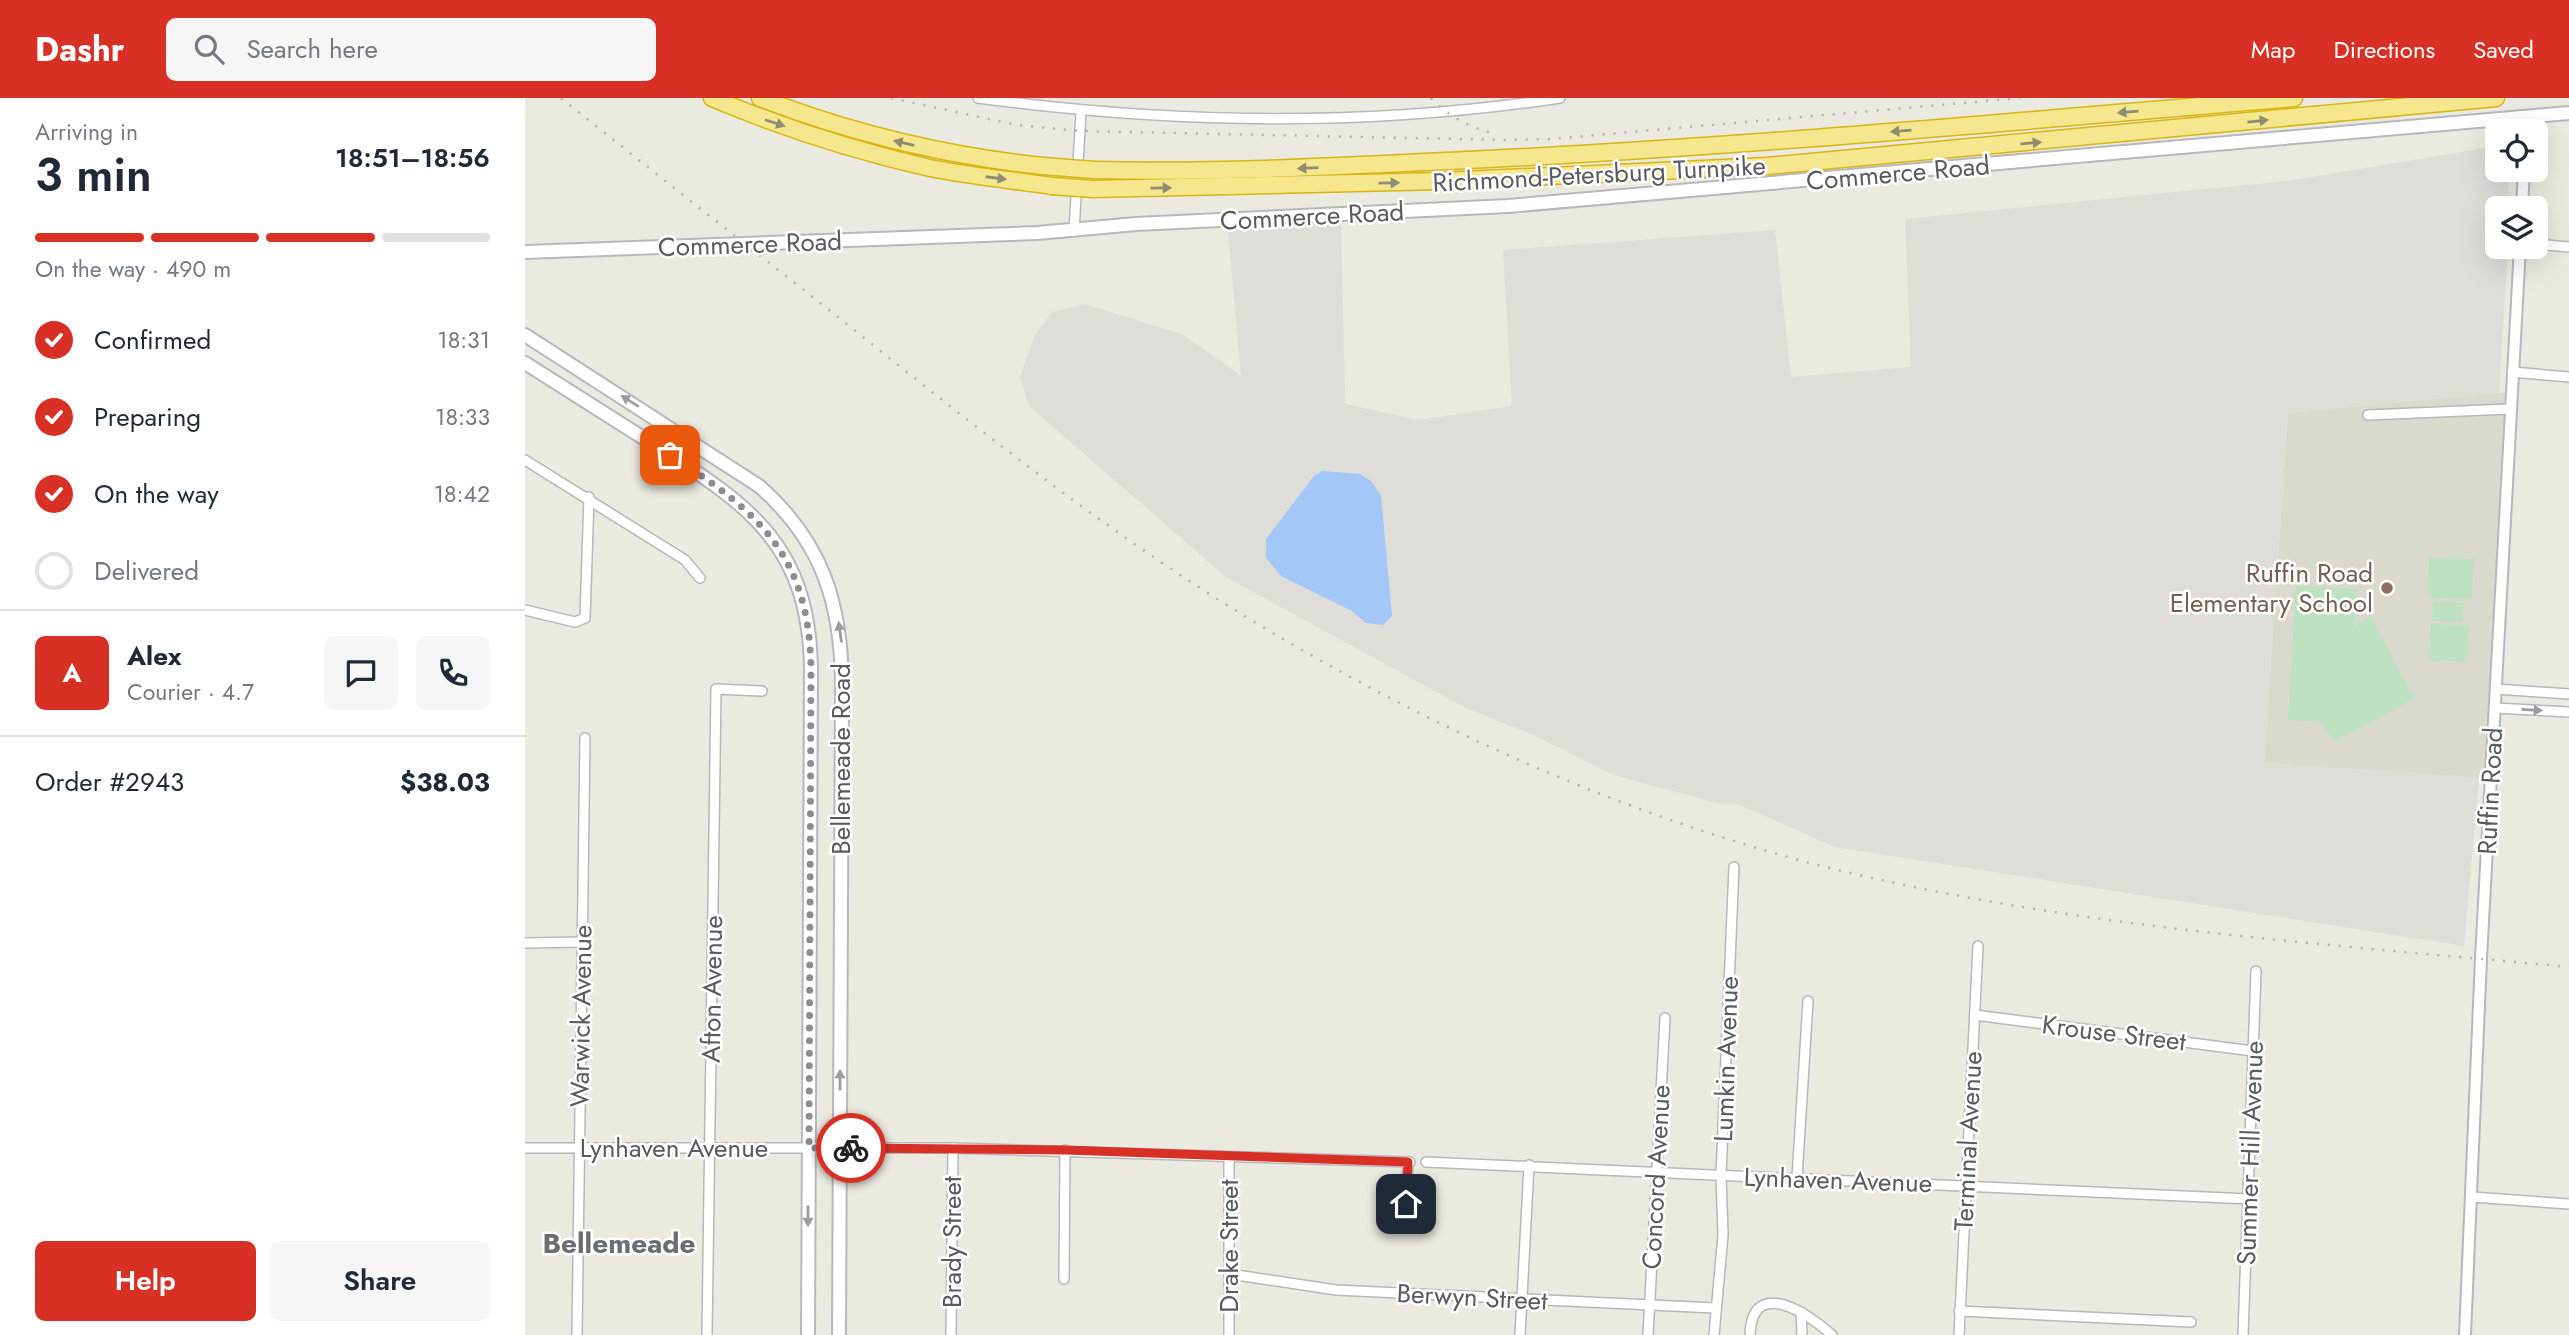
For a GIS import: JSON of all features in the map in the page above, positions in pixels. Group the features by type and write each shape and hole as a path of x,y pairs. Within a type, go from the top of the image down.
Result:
{"highway":[{"name":"Richmond-Petersburg Turnpike","path":"712,98 764,120 850,148 933,168 1052,186 1093,189 1441,181 1767,166 2496,98"},
{"name":"Richmond-Petersburg Turnpike","path":"760,98 817,120 904,144 1043,166 1171,172 1675,150 2294,98"}],"main road":[{"name":"Commerce Road","path":"2546,119 2569,113"},
{"name":"Commerce Road","path":"2548,121 2569,119"},
{"name":"Commerce Road","path":"525,252 1074,230 1522,205 2485,127"},
{"name":"Bellemeade Road","path":"525,335 759,486 800,531 826,577 837,613 842,658 839,1335"},
{"name":"Bellemeade Road","path":"525,363 736,499 772,537 797,581 808,624 811,654 808,1335"}],"street":[{"path":"978,98 1081,112 1382,118 1560,98"},
{"path":"1074,230 1081,112"},
{"path":"2548,245 2569,247"},
{"name":"Ruffin Road","path":"2465,1335 2509,409 2520,259"},
{"path":"2512,372 2569,377"},
{"path":"2368,415 2509,409"},
{"path":"525,460 685,560 700,578"},
{"path":"525,610 581,622 587,612 589,498"},
{"name":"Afton Avenue","path":"707,1335 716,689 762,691"},
{"path":"2496,689 2569,694"},
{"path":"2495,708 2569,712"},
{"name":"Warwick Avenue","path":"577,1335 585,738"},
{"name":"Lumkin Avenue","path":"1714,1335 1723,1235 1721,1175 1734,867"},
{"path":"525,943 582,942"},
{"name":"Terminal Avenue","path":"1959,1335 1978,946"},
{"name":"Summer Hill Avenue","path":"2243,1335 2250,1199 2256,971"},
{"path":"1797,1178 1808,1001"},
{"name":"Krouse Street","path":"1975,1014 2253,1051"},
{"name":"Concord Avenue","path":"1648,1335 1665,1018"},
{"name":"Lynhaven Avenue","path":"525,1148 953,1148 1409,1162 1405,1225"},
{"name":"Brady Street","path":"951,1335 953,1148"},
{"path":"1064,1279 1065,1150"},
{"name":"Drake Street","path":"1229,1157 1230,1335"},
{"name":"Lynhaven Avenue","path":"1426,1162 2250,1199"},
{"path":"1520,1335 1529,1165"},
{"path":"2472,1197 2569,1204"},
{"name":"Berwyn Street","path":"1230,1274 1336,1290 1715,1308"},
{"path":"1749,1335 1755,1311 1761,1305 1773,1303 1811,1315 1832,1335"},
{"path":"1959,1311 2190,1322"},
{"path":"1801,1312 1802,1335"}],"shaded area":[{"path":"2485,148 2485,182 2509,182 2508,196 2485,196 2485,259 2507,259 2499,393 2288,413 2264,763 2479,777 2464,946 1835,847 1740,805 1717,803 1613,775 1538,737 1464,707 1226,577 1029,406 1020,377 1035,335 1052,312 1085,304 1184,335 1241,376 1228,231 1299,224 1341,224 1345,404 1418,420 1512,406 1503,250 1775,230 1791,377 1911,367 1905,219 2287,181"},
{"name":"Ruffin Road Elementary School","path":"2508,392 2488,778 2264,763 2288,413"}],"green space":[{"path":"2429,557 2474,559 2472,599 2428,598"},
{"path":"2296,585 2357,589 2355,626 2370,616 2413,695 2413,700 2333,741 2322,722 2288,720"},
{"path":"2433,602 2464,603 2463,622 2432,621"},
{"path":"2431,624 2469,626 2467,662 2429,660"}],"water":[{"path":"1322,471 1360,474 1371,481 1381,495 1392,616 1383,625 1366,623 1352,611 1281,576 1266,558 1266,539 1314,476"}],"railway":[{"path":"561,98 954,410 1163,564 1336,669 1401,704 1534,766 1670,820 1740,843 1904,885 1998,903 2188,930 2569,967"},
{"path":"891,98 1017,125 1080,131 1505,140 1551,139 2020,98"},
{"path":"1431,98 1461,121 1497,134"}],"way so far":[{"path":"670,455 736,499 758,520 776,542 791,568 805,610 811,669 809,1148 851,1148"}],"place":[{"name":"Ruffin Road Elementary School","path":"2387,588"}],"district":[{"name":"Bellemeade","path":"619,1243"}],"route":[{"path":"851,1148 1065,1150 1408,1162 1406,1204"}]}
